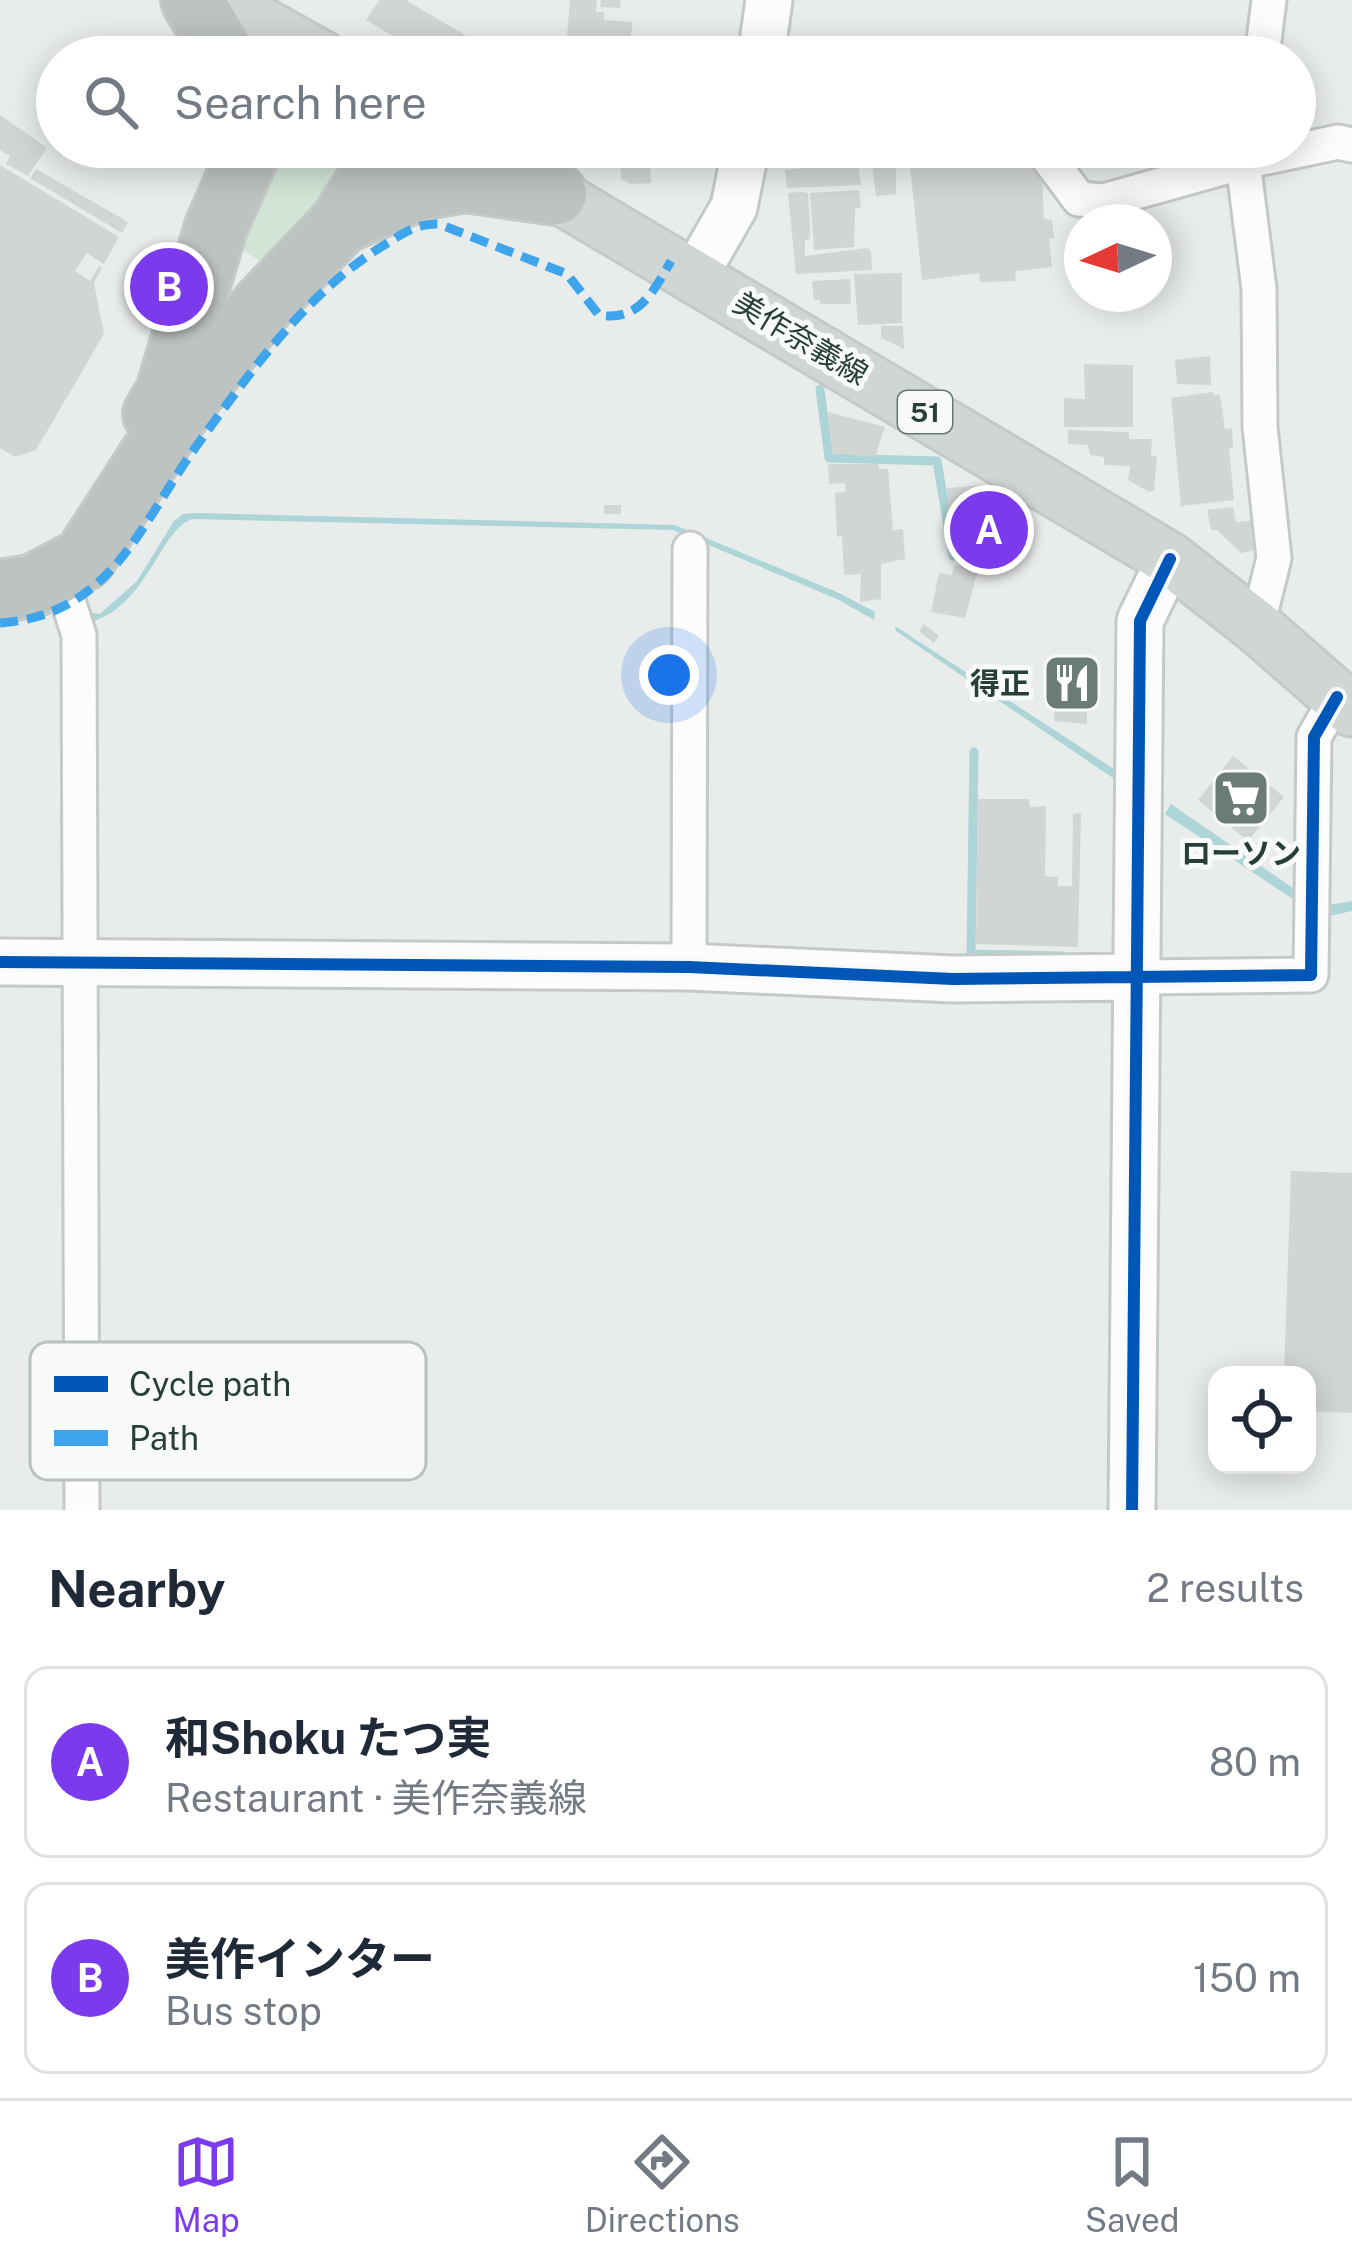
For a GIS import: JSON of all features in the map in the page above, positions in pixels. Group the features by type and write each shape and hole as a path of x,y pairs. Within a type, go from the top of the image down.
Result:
{"highway":[{"path":"192,0 213,36"},
{"path":"0,563 30,562 74,539 109,490 167,392 216,227 242,168"},
{"path":"0,591 34,586 84,559 186,401 263,305 341,223 375,168"},
{"path":"341,223 419,189 466,181 556,194"}],"main road":[{"path":"219,0 283,36"},
{"name":"美作奈義線","path":"511,168 1170,559 1344,703"}],"street":[{"path":"764,36 769,0"},
{"path":"1265,36 1269,0"},
{"path":"1316,145 1352,145"},
{"path":"695,275 734,207 742,168"},
{"path":"1056,168 1079,199 1104,202 1204,168"},
{"path":"1246,168 1258,290 1260,427 1274,558 1257,627"},
{"path":"689,967 690,549"},
{"path":"1132,1510 1140,621 1170,559"},
{"path":"68,604 79,635 82,1342"},
{"path":"0,962 689,967 953,979 1311,975 1314,737 1344,703"},
{"path":"82,1480 82,1510"}],"green space":[{"path":"268,168 343,168 341,185 271,268 239,248"}],"water":[{"path":"183,514 675,525 839,593 875,612 874,620 839,600 673,530 193,519 171,537 125,602 87,623 81,604 87,602 93,613 100,614 137,581 174,521"},
{"path":"895,626 1114,769 1113,778 896,631"},
{"path":"1171,804 1300,893 1329,905 1352,901 1352,911 1329,916 1299,903 1165,814"}],"building":[{"path":"379,0 406,0 467,36 392,36 366,20"},
{"path":"570,0 597,0 596,12 604,12 604,20 633,22 631,36 567,36"},
{"path":"601,0 621,0 620,8 600,7"},
{"path":"0,115 36,140 36,164 28,176 6,164 10,156 0,150"},
{"path":"0,165 119,237 104,264 87,253 75,271 90,281 102,268 94,283 104,334 36,450 15,457 0,448"},
{"path":"621,168 650,168 651,183 621,179"},
{"path":"859,168 861,185 787,188 785,170"},
{"path":"873,168 896,168 896,194 876,196"},
{"path":"910,168 1034,168 1042,176 1044,219 1052,220 1054,238 1049,238 1052,267 1015,271 1016,281 980,282 979,273 922,280"},
{"path":"36,169 128,222 122,233 30,178"},
{"path":"859,190 854,247 814,250 810,193"},
{"path":"788,193 808,193 810,222 805,256 867,248 872,270 796,274"},
{"path":"902,273 902,323 858,325 854,274"},
{"path":"850,279 851,304 814,300 812,281"},
{"path":"881,326 903,326 904,349 881,338"},
{"path":"1210,356 1211,385 1177,384 1175,360"},
{"path":"1084,364 1133,365 1133,427 1064,427 1064,398 1085,399"},
{"path":"1220,395 1225,429 1232,428 1234,500 1181,506 1171,398"},
{"path":"828,412 885,427 875,457 833,453"},
{"path":"1068,430 1129,432 1129,439 1152,439 1151,456 1157,456 1154,490 1149,492 1128,480 1130,466 1104,465 1104,457 1090,455 1088,445 1068,444"},
{"path":"828,464 879,464 879,469 888,469 893,530 903,529 905,559 881,564 881,599 860,602 861,574 844,575 835,493 845,492 845,483 829,484"},
{"path":"983,485 986,512 1019,508 1024,543 959,550 947,488"},
{"path":"604,505 621,505 621,514 604,514"},
{"path":"1233,507 1236,522 1259,520 1264,548 1241,553 1217,530 1211,530 1207,510"},
{"path":"980,563 965,618 931,612 939,573 952,575 954,566"},
{"path":"924,624 939,636 934,643 919,631"},
{"name":"得正","path":"1087,660 1087,724 1054,721 1057,662"},
{"name":"ローソン","path":"1233,756 1284,797 1248,841 1198,800"},
{"path":"978,799 1029,799 1030,807 1046,806 1045,876 1058,877 1058,886 1072,886 1073,814 1081,813 1078,947 976,944"},
{"path":"1291,1171 1352,1173 1352,1413 1316,1411 1316,1366 1284,1366"}],"waterway":[{"path":"820,389 829,458 937,461 953,556"},
{"path":"974,752 971,954 1062,956"}],"marked path":[{"path":"0,623 38,616 70,603 96,584 138,535 195,448 279,338 353,266 402,234 439,224 567,274 599,315 635,309 651,294 671,261"}],"cycle path":[{"path":"1132,1510 1140,621 1170,559"},
{"path":"0,962 689,967 953,979 1311,975 1314,737 1337,697"}],"place":[{"name":"美作インター","path":"169,287"},
{"name":"和Shoku たつ実","path":"989,530"},
{"name":"得正","path":"1072,683"},
{"name":"ローソン","path":"1241,798"}]}
